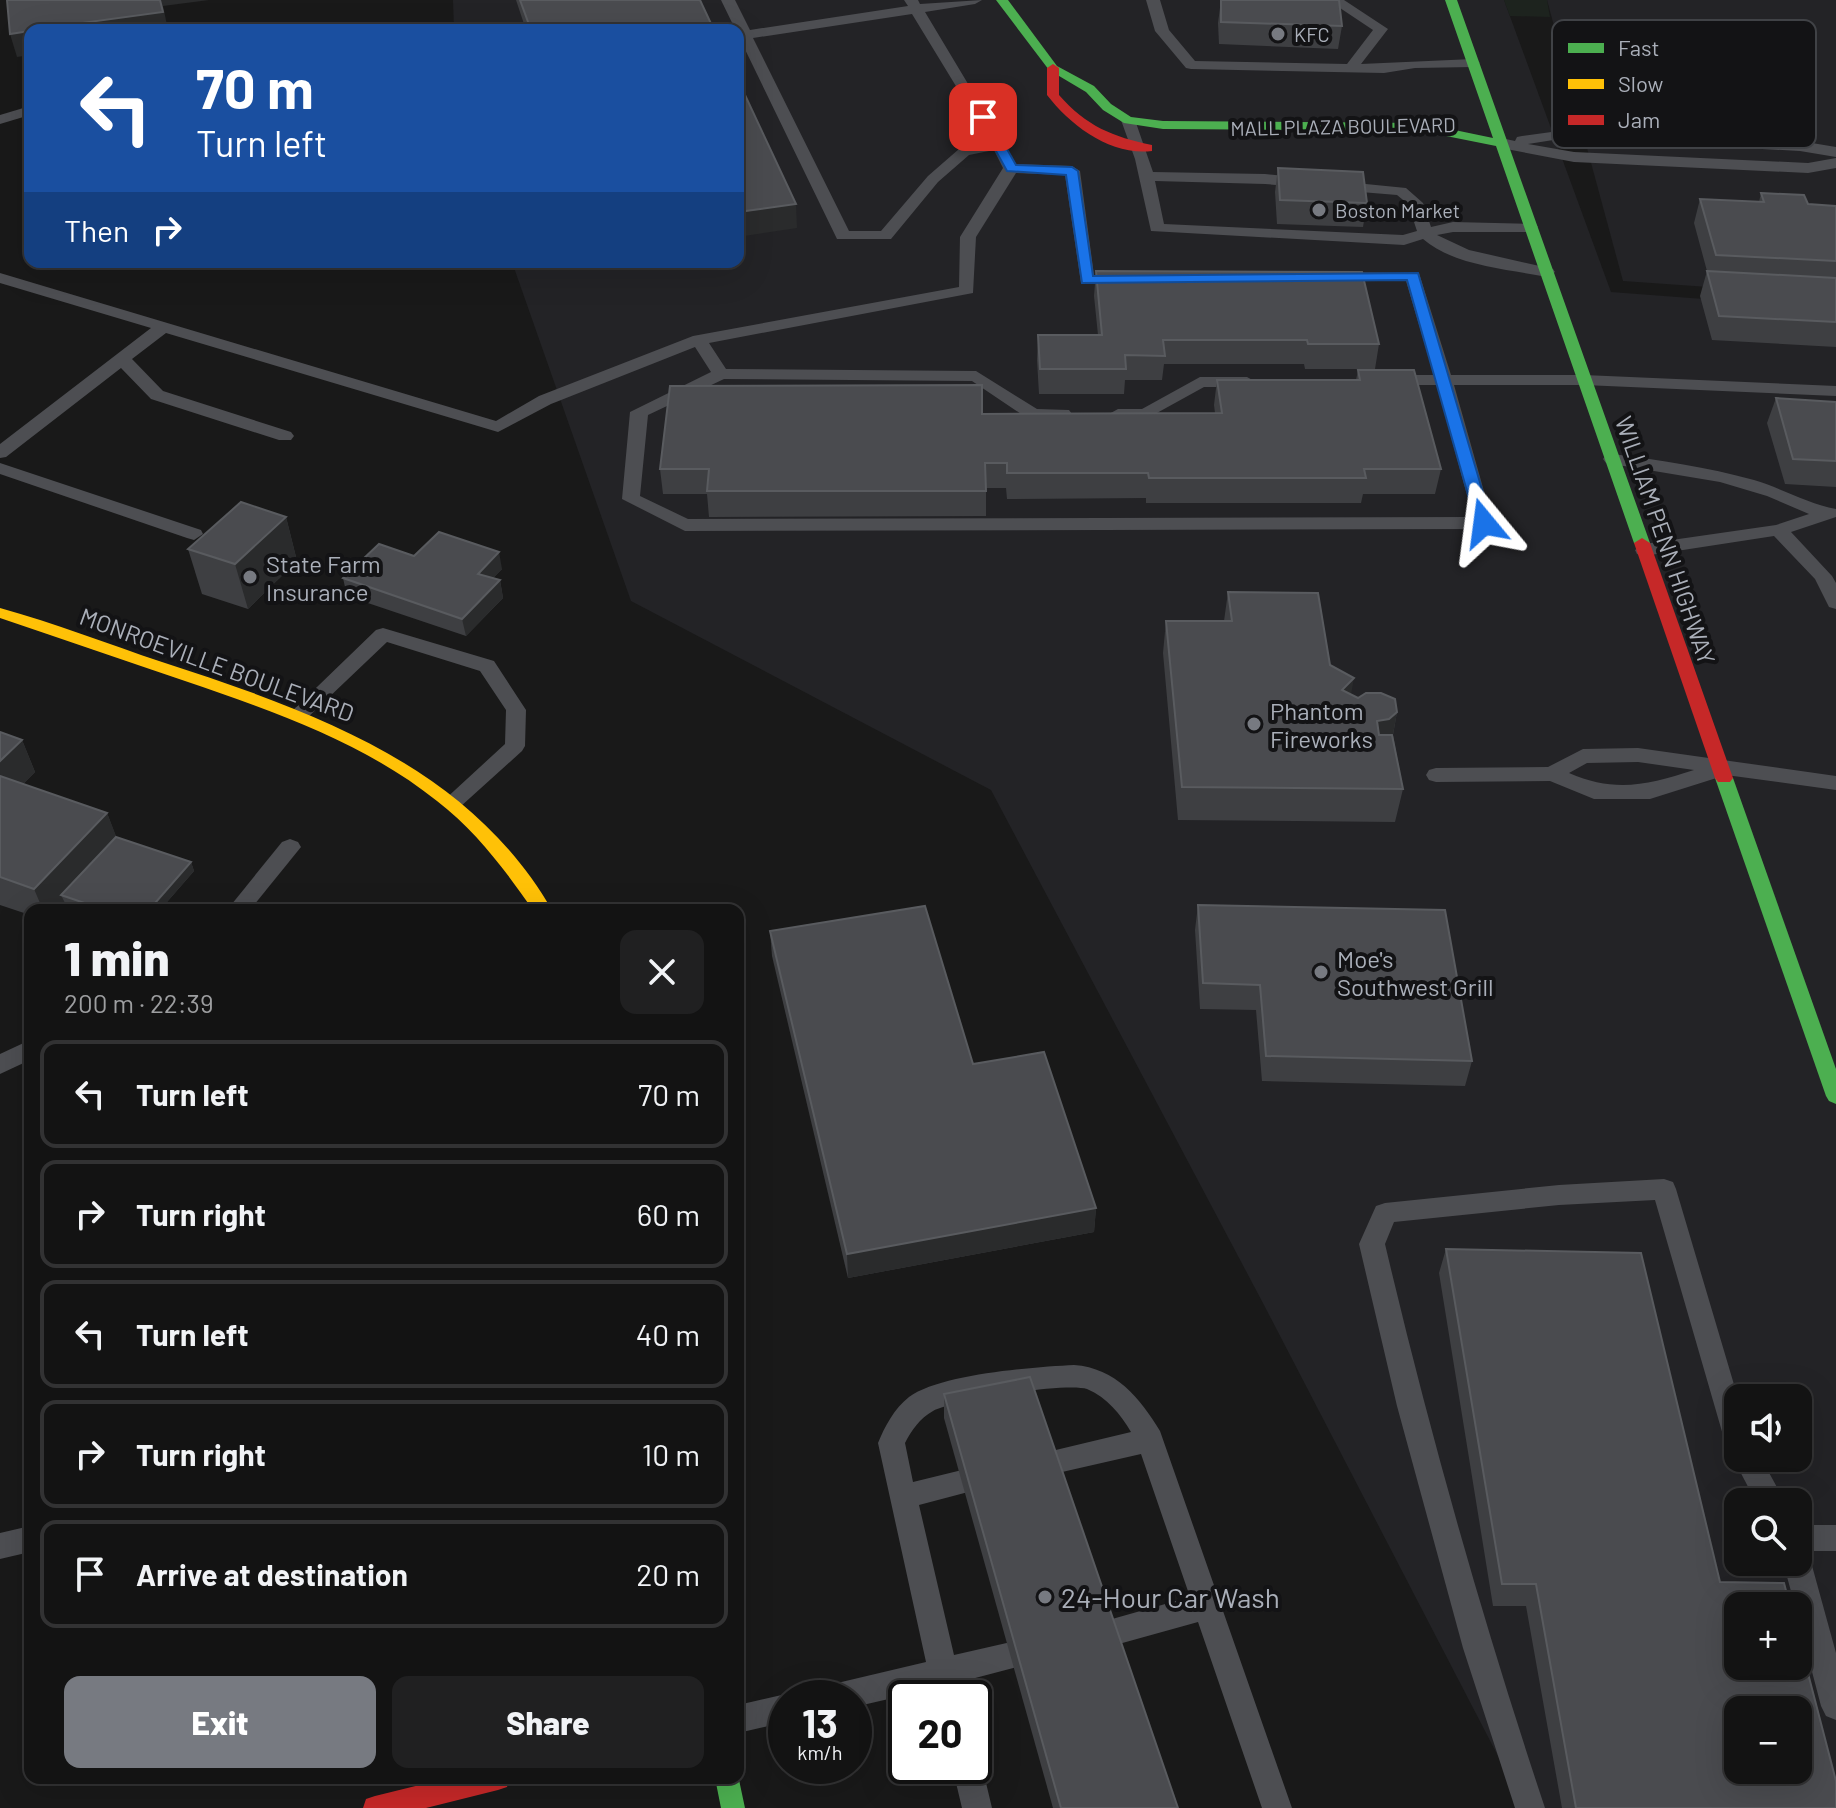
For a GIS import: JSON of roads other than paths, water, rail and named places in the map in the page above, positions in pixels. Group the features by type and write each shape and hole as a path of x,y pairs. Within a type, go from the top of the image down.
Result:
{"main road":[{"path":"1002,0 1053,68 1090,89 1107,107 1128,120"},
{"name":"WILLIAM PENN HIGHWAY","path":"1451,0 1836,1096"},
{"path":"1053,68 1053,95 1080,128 1108,141 1161,149"},
{"name":"MALL PLAZA BOULEVARD","path":"1128,120 1163,125 1421,127 1501,143"},
{"name":"MALL PLAZA BOULEVARD","path":"1447,150 1501,143"},
{"name":"MONROEVILLE BOULEVARD","path":"0,613 298,715 383,756 453,802 505,855 539,904"},
{"path":"375,1808 463,1784"},
{"path":"728,1784 733,1808"}],"lane":[{"path":"728,0 740,24"},
{"path":"975,0 914,5 745,35 843,236 885,236 933,179 964,152 999,144"},
{"path":"1153,0 1162,31 1191,65 1351,68 1473,63"},
{"path":"1335,0 1381,29 1351,68"},
{"path":"914,5 1011,168"},
{"path":"0,120 24,112"},
{"path":"1128,120 1141,147 1157,228 1404,240 1453,227 1530,227"},
{"path":"1501,143 1552,136"},
{"path":"1501,143 1574,157 1808,168 1836,163"},
{"path":"1812,148 1836,152"},
{"path":"1011,168 1072,171 1087,280 1134,280"},
{"path":"0,278 498,427 545,400 699,340 967,290 968,237 1011,168"},
{"path":"1145,176 1324,183 1401,191 1412,196 1418,205 1425,233 1431,241 1458,251 1547,272"},
{"path":"1076,414 1033,414 976,376 721,374 639,412 631,499 685,525 1484,523 1413,276 1320,277"},
{"path":"0,453 162,328"},
{"path":"699,340 721,374"},
{"path":"122,359 157,395 285,436"},
{"path":"1367,381 1584,380 1836,391"},
{"path":"1104,414 1146,414 1200,382 1261,382"},
{"path":"1612,459 1691,469 1795,498 1830,513"},
{"path":"0,468 194,534"},
{"path":"1644,550 1778,530 1830,513"},
{"path":"1778,530 1823,576 1836,603"},
{"path":"298,715 383,634 487,666 516,710 515,746 453,802"},
{"path":"1552,774 1583,756 1638,755 1836,783"},
{"path":"1436,775 1552,774 1594,792 1650,792 1721,769"},
{"path":"243,904 290,847"},
{"path":"0,1065 24,1052"},
{"path":"1530,1808 1477,1648 1410,1406 1372,1244 1385,1213 1559,1195 1664,1189 1724,1394"},
{"path":"945,1680 891,1443 899,1424 927,1400 1037,1378 1083,1376 1132,1406 1150,1440 1277,1808"},
{"path":"1049,1463 1150,1440"},
{"path":"903,1497 962,1482"},
{"path":"1812,1538 1836,1538"},
{"path":"0,1546 24,1540"},
{"path":"1801,1576 1836,1706"},
{"path":"1108,1633 1207,1606"},
{"path":"959,1680 1011,1656"},
{"path":"744,1718 768,1712"},
{"path":"971,1784 977,1808"}],"place":[{"name":"KFC","path":"1278,34"},
{"name":"Boston Market","path":"1319,210"},
{"name":"State Farm Insurance","path":"250,577"},
{"name":"Phantom Fireworks","path":"1254,724"},
{"name":"Moe's Southwest Grill","path":"1321,972"},
{"name":"24-Hour Car Wash","path":"1045,1597"}]}
